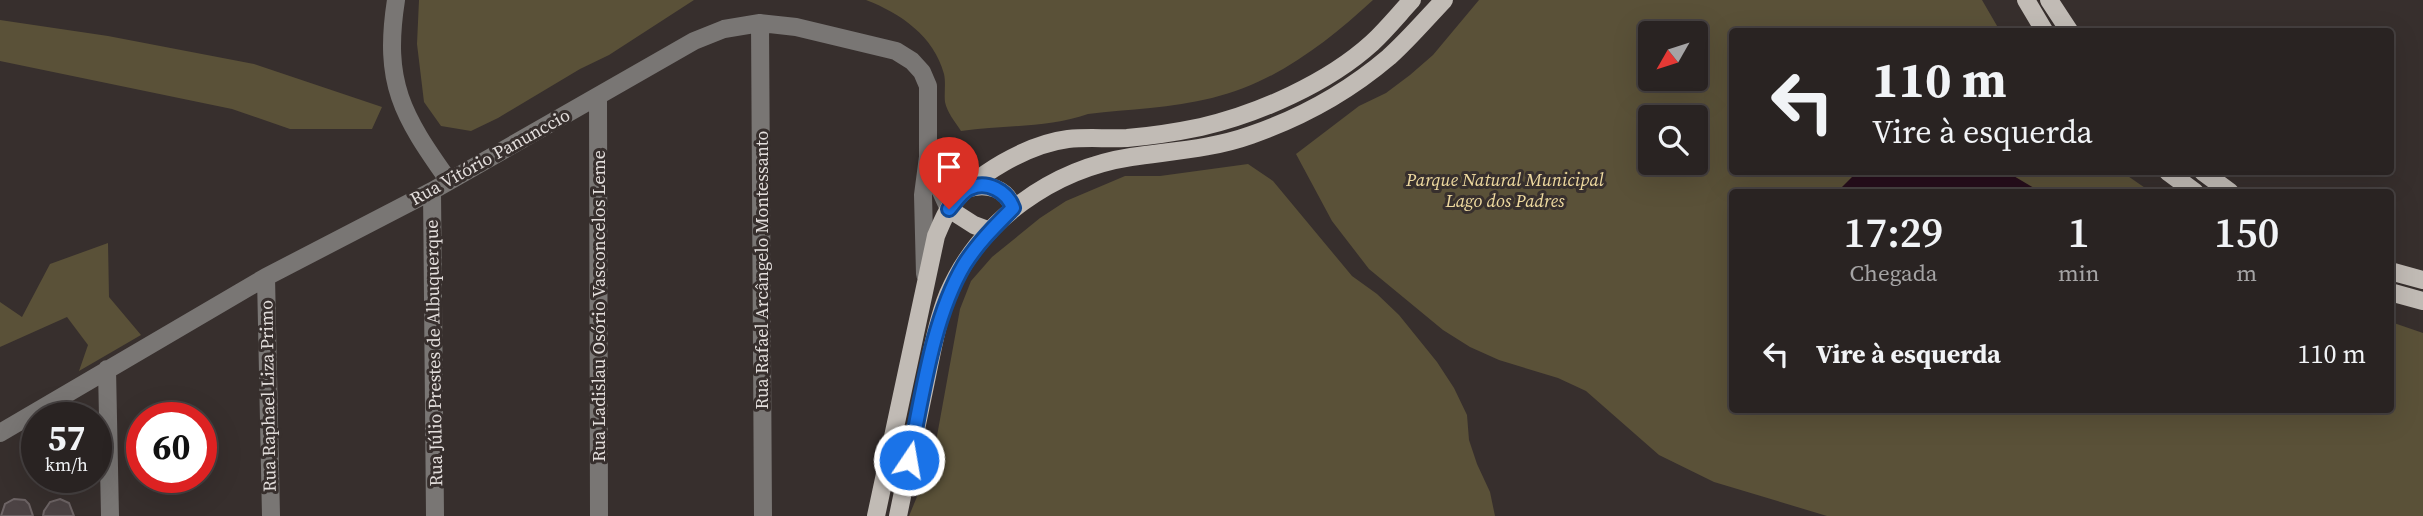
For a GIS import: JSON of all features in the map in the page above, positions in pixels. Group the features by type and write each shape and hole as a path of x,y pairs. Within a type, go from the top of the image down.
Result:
{"main road":[{"path":"876,516 936,236 949,209 966,191 999,167 1038,147 1066,140 1126,138 1202,127 1259,108 1305,88 1340,67 1371,43 1412,0"},
{"path":"898,516 935,340 948,295 964,264 990,231 1013,208 1059,178 1089,167 1129,157 1220,144 1251,135 1297,116 1353,84 1390,57 1444,0"},
{"path":"2026,0 2043,28"},
{"path":"2049,0 2067,28"},
{"path":"2172,175 2191,189"},
{"path":"2207,175 2226,189"},
{"path":"966,191 982,185 1002,192 1013,208"},
{"path":"949,209 974,225 990,231"},
{"path":"2394,272 2423,280"},
{"path":"2394,293 2423,300"}],"street":[{"path":"396,0 392,22 391,62 397,89 406,115 424,147 449,181"},
{"name":"Rua Vitório Panunccio","path":"0,433 265,277 432,191 694,41 724,29 760,23 796,27 895,51 912,61 922,72 928,86 928,157 923,195 925,282"},
{"name":"Rua Rafael Arcângelo Montessanto","path":"760,23 763,516"},
{"name":"Rua Ladislau Osório Vasconcelos Leme","path":"598,97 599,516"},
{"name":"Rua Vitório Panunccio","path":"928,157 949,209"},
{"name":"Rua Júlio Prestes de Albuquerque","path":"432,191 435,516"},
{"path":"941,191 956,195 966,191"},
{"name":"Rua Raphael Liza Primo","path":"265,277 271,516"},
{"path":"107,369 108,402"},
{"path":"81,384 98,402"},
{"path":"110,493 110,516"}],"green space":[{"path":"419,0 694,0 609,55 471,131 441,126 424,102 417,44"},
{"path":"866,0 1373,0 1298,60 1235,91 1182,104 1088,114 1041,124 961,131 946,106 944,74 932,48 924,37 903,19"},
{"name":"Parque Natural Municipal Lago dos Padres","path":"1479,0 1982,0 1998,28 1729,28 1729,175 2126,175 2147,189 1729,189 1729,413 2394,413 2394,323 2423,333 2423,516 1827,516 1714,482 1659,455 1586,391 1558,378 1499,360 1470,347 1443,330 1369,269 1332,221 1296,154 1359,106 1386,93 1433,55"},
{"path":"0,20 108,36 254,64 382,107 372,129 290,129 232,109 0,61"},
{"path":"1248,164 1273,181 1352,276 1377,294 1399,315 1437,362 1467,415 1469,440 1490,492 1495,516 909,516 933,458 960,309 971,281 992,257 1040,218 1066,201 1125,176 1160,176"},
{"path":"108,243 109,297 141,335 79,371 88,345 67,317 0,347 0,302 22,317 50,264"}],"shaded area":[{"path":"1854,175 2012,175 2036,189 1842,189"}],"building":[{"path":"14,499 25,500 33,516 1,516 5,504"},
{"path":"60,499 69,503 74,516 43,516 50,502"}],"route":[{"path":"909,460 935,340 948,295 964,264 978,245 1013,208 1002,192 982,185 962,193 949,209"}]}
